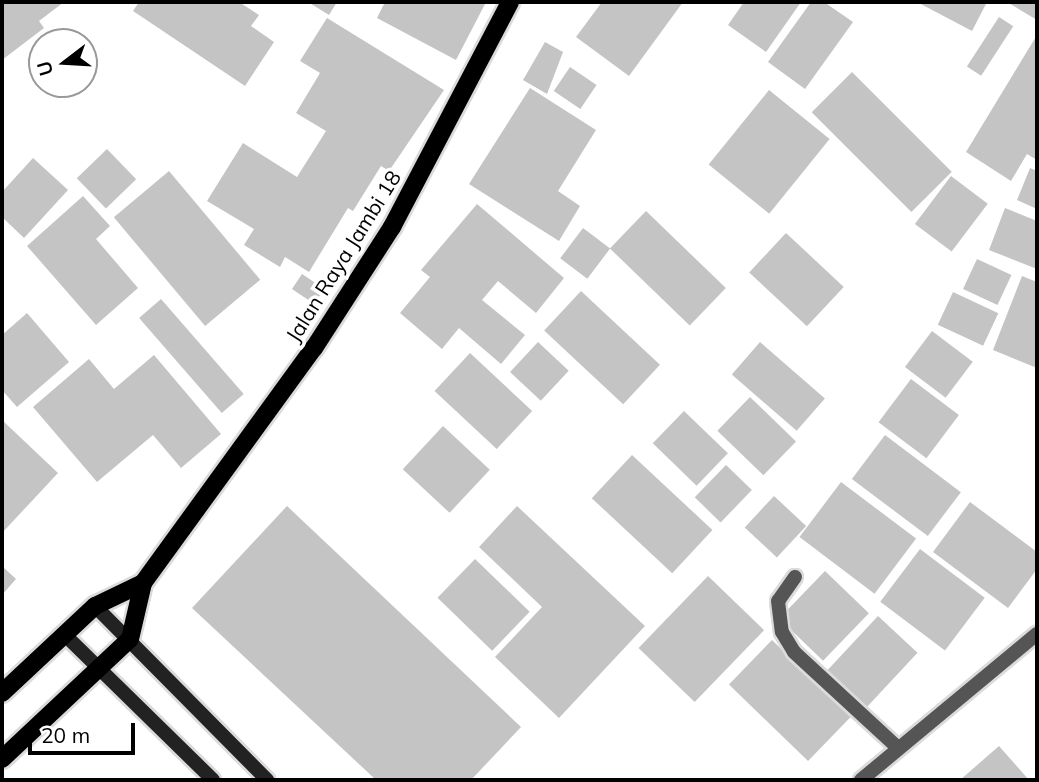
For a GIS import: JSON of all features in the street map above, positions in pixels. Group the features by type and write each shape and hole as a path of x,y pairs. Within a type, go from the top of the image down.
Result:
{"main road":[{"name":"Jalan Raya Jambi 18","path":"143,583 191,521 392,227 510,2"},
{"path":"2,694 95,606 143,583"},
{"path":"2,759 130,639 143,583"},
{"path":"95,606 267,780"},
{"path":"65,635 213,780"}],"street":[{"path":"795,576 778,601 782,632 794,652 897,747"},
{"path":"861,780 897,747 1037,634"}],"building":[{"path":"2,2 64,2 39,21 44,28 28,28 28,40 2,60"},
{"path":"139,2 239,2 259,15 251,26 274,42 245,86 133,11"},
{"path":"308,2 337,2 329,15"},
{"path":"385,2 485,4 456,60 377,18"},
{"path":"602,2 683,2 629,76 576,37"},
{"path":"744,2 801,2 766,52 728,25"},
{"path":"811,2 824,2 853,22 805,89 768,62"},
{"path":"917,2 987,2 972,31"},
{"path":"1007,2 1037,2 1037,20"},
{"path":"999,17 1013,26 981,76 967,66"},
{"path":"327,18 444,90 389,171 381,166 353,211 348,208 309,272 285,257 280,267 244,245 254,229 207,201 243,143 297,177 326,131 296,113 320,73 300,61"},
{"path":"1037,35 1037,160 1027,154 1011,181 966,152"},
{"path":"545,42 563,52 547,94 523,80"},
{"path":"570,67 597,85 580,109 554,91"},
{"path":"852,72 952,172 911,212 812,112"},
{"path":"530,88 596,130 558,191 580,206 559,241 469,184"},
{"path":"769,90 830,139 769,214 709,165"},
{"path":"107,149 136,179 106,208 77,178"},
{"path":"33,158 68,190 24,238 2,217 2,192"},
{"path":"1030,168 1037,171 1037,209 1017,200"},
{"path":"169,171 260,280 205,326 114,217"},
{"path":"951,176 988,204 952,252 915,224"},
{"path":"83,196 110,226 96,239 138,288 96,325 27,246"},
{"path":"477,204 564,278 536,313 498,281 482,300 525,335 501,364 459,328 442,349 400,313 430,277 421,270"},
{"path":"1005,208 1037,221 1037,269 989,250"},
{"path":"646,211 726,288 690,326 610,248"},
{"path":"583,228 610,248 587,279 560,258"},
{"path":"786,233 844,287 807,326 749,272"},
{"path":"977,259 1011,275 997,305 963,289"},
{"path":"302,274 324,289 314,304 292,289"},
{"path":"1022,276 1037,282 1037,368 993,350"},
{"path":"581,291 660,365 623,404 544,330"},
{"path":"953,292 998,313 983,346 938,325"},
{"path":"161,299 244,394 222,413 139,318"},
{"path":"27,313 69,362 17,407 2,390 2,335"},
{"path":"932,331 973,362 946,398 905,367"},
{"path":"538,342 569,371 541,401 510,372"},
{"path":"760,342 825,398 797,431 732,374"},
{"path":"470,353 532,411 497,449 435,391"},
{"path":"154,355 221,434 181,468 153,435 97,482 33,407 89,359 114,389"},
{"path":"911,379 959,415 926,458 879,422"},
{"path":"750,397 796,441 763,475 717,431"},
{"path":"684,411 728,453 697,486 653,443"},
{"path":"2,420 58,473 2,533"},
{"path":"443,426 490,470 450,513 403,469"},
{"path":"885,435 961,492 928,536 852,479"},
{"path":"632,455 712,530 672,573 592,498"},
{"path":"726,465 752,490 721,522 695,497"},
{"path":"841,482 916,539 875,594 799,537"},
{"path":"774,496 806,526 777,557 745,527"},
{"path":"970,502 1037,552 1037,569 1008,608 933,552"},
{"path":"287,506 521,727 471,780 376,780 192,608"},
{"path":"517,506 645,626 559,718 495,657 542,607 479,547"},
{"path":"920,549 985,598 945,650 880,602"},
{"path":"475,559 530,612 492,651 437,598"},
{"path":"2,566 16,579 2,595"},
{"path":"825,571 869,613 823,661 779,618"},
{"path":"708,576 764,630 695,702 639,648"},
{"path":"878,616 917,653 862,712 823,675"},
{"path":"772,640 851,716 808,761 729,685"},
{"path":"999,746 1029,780 960,780"}]}
